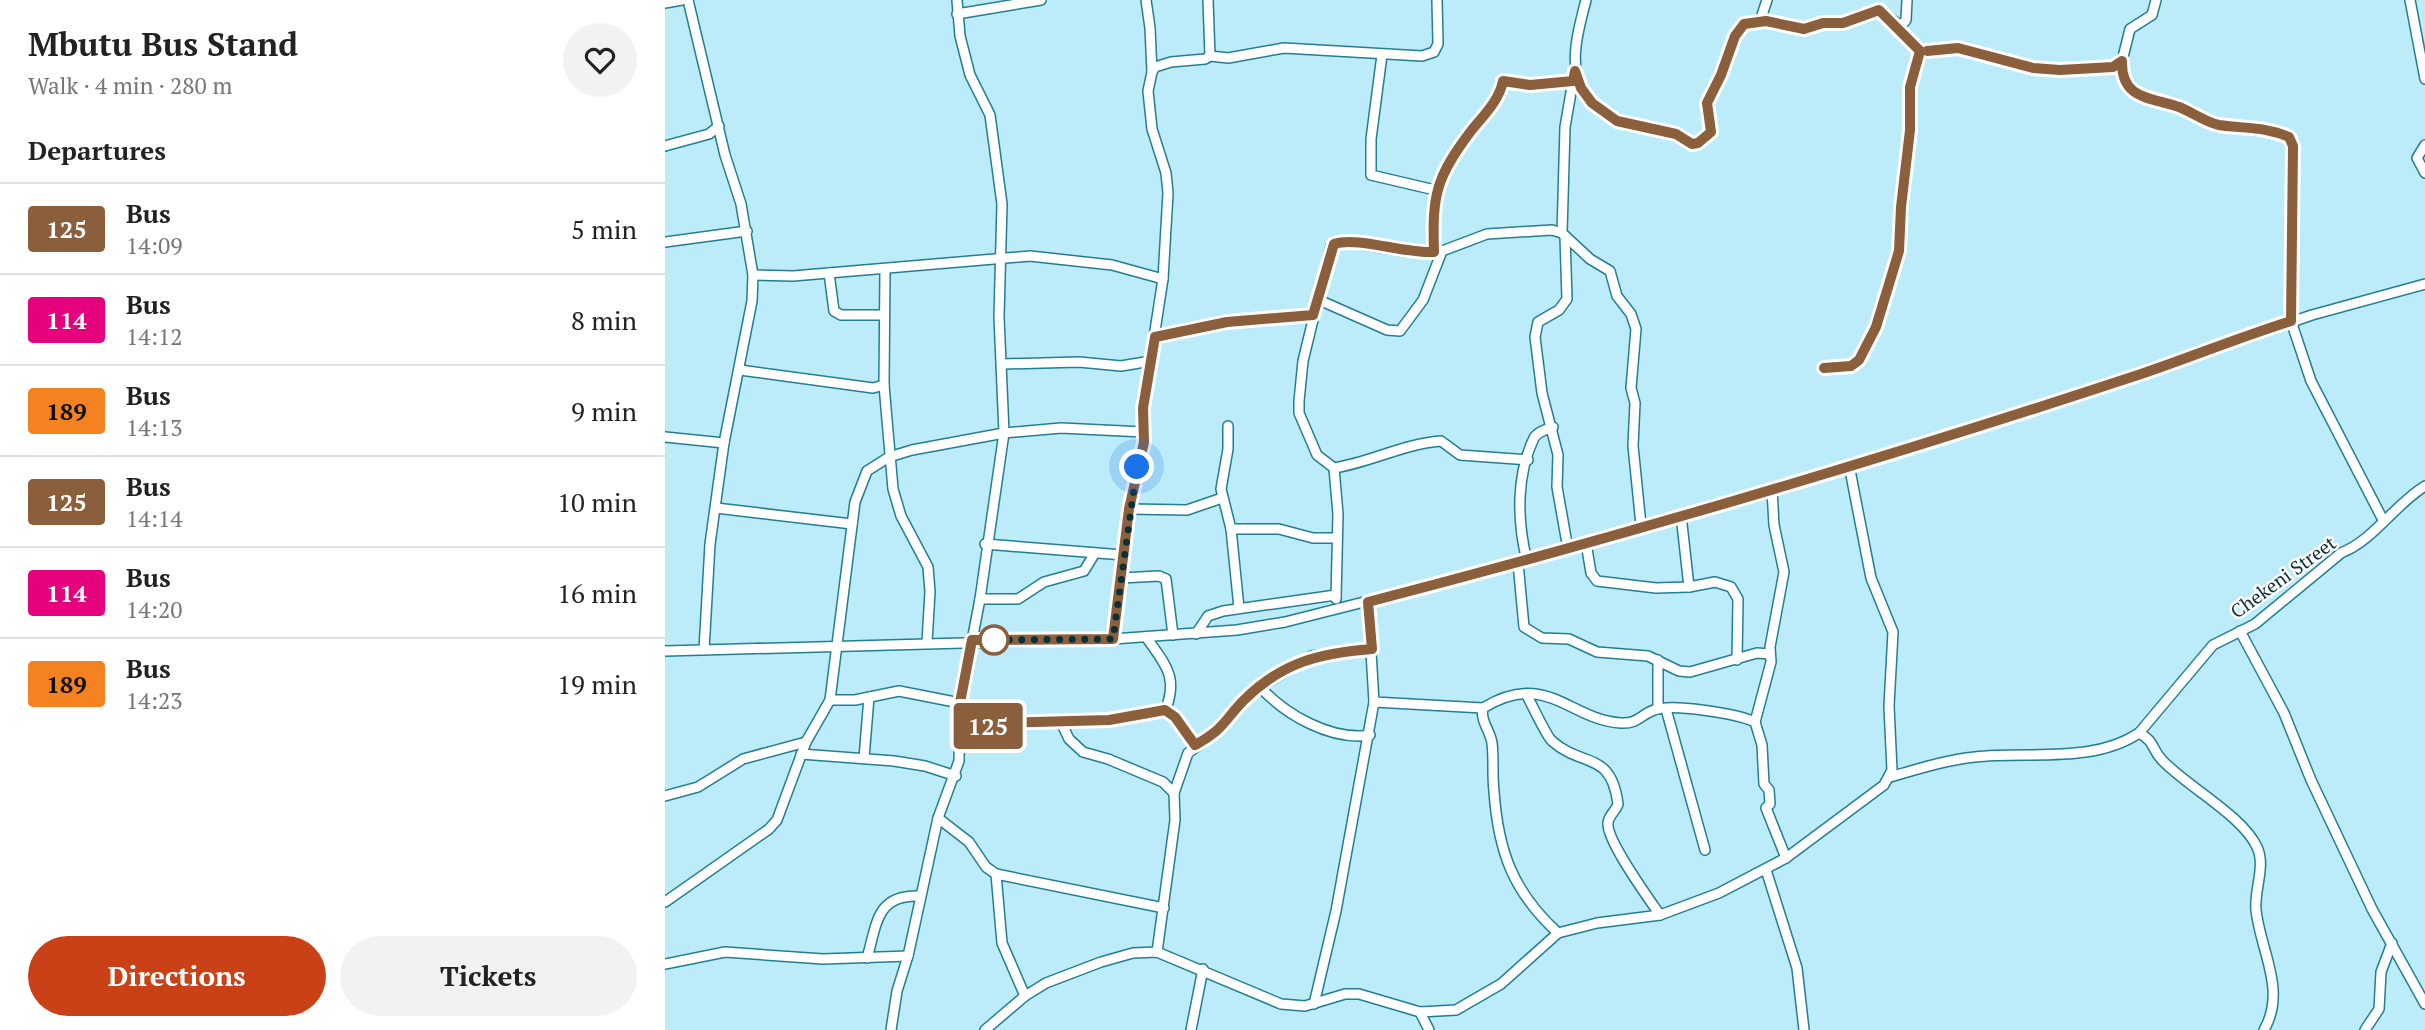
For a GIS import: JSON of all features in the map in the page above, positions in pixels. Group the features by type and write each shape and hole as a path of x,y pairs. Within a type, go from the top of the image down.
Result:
{"street":[{"path":"665,3 682,0"},
{"path":"688,0 721,140 747,232 753,275 752,301 724,443 710,544 703,650"},
{"path":"891,1030 897,991 908,956 938,818 955,776 961,741 960,703 980,599 985,544 1004,433 999,317 1002,204 992,128 986,106 970,75 957,13 957,0"},
{"path":"957,13 1041,0"},
{"path":"1113,639 1129,509 1144,432 1143,408 1163,279 1168,186 1152,129 1146,0"},
{"path":"1209,0 1210,56"},
{"path":"1151,72 1162,65 1210,56 1228,58 1284,48 1422,56 1434,52 1438,44 1437,0"},
{"path":"1568,549 1557,487 1558,455 1553,427 1542,393 1535,327 1542,318 1559,310 1567,299 1564,235 1565,127 1586,0"},
{"path":"1760,21 1767,0"},
{"path":"1897,26 1904,24 1907,0"},
{"path":"2156,0 2151,15 2130,29 2122,61 2122,76 2127,86 2154,102 2177,106 2217,125 2267,128 2289,137 2293,146 2291,321 2311,381 2383,520"},
{"path":"2410,0 2425,79"},
{"path":"1574,76 1603,113 1617,121 1676,134 1692,144 1698,143 1711,132 1707,103 1721,75 1737,30 1744,24 1760,21 1804,29 1823,23 1843,23 1879,10 1920,51 1958,48 2033,68 2060,70 2113,67 2122,61"},
{"path":"1824,368 1851,366 1859,360 1876,327 1899,251 1910,130 1910,87 1920,51"},
{"path":"1382,55 1371,139 1371,175 1435,190"},
{"path":"1319,300 1387,330 1400,331 1423,300 1438,251 1435,190 1469,134 1497,97 1503,81 1530,85 1574,76"},
{"path":"665,146 709,134 719,126"},
{"path":"709,134 721,140"},
{"path":"2425,145 2417,158 2425,173"},
{"path":"1528,460 1460,455 1441,441 1401,447 1360,463 1334,468 1317,455 1299,414 1299,388 1313,315 1334,244 1348,242 1408,252 1438,251 1487,234 1552,230 1564,235 1590,259 1611,271 1617,296 1635,321 1631,388 1635,403 1633,446 1641,526"},
{"path":"665,242 747,232"},
{"path":"753,275 829,273 1042,257 1112,265 1163,279"},
{"path":"885,269 884,385 889,457 896,502 927,567 930,592 927,642"},
{"path":"829,273 834,311 841,315 884,315"},
{"path":"665,651 836,647 972,640 1113,639 1196,634 1237,630 1337,610 1523,562 1772,490 2141,373 2291,321 2425,284"},
{"path":"1155,337 1227,322 1313,315"},
{"path":"1003,364 1079,362 1121,366 1151,361"},
{"path":"740,370 873,388 884,385"},
{"path":"1227,426 1222,498 1231,529 1239,608"},
{"path":"1553,427 1534,438 1520,494 1523,562 1521,613 1527,631 1553,640 1569,639 1597,652 1629,652 1658,660 1685,672 1757,653 1770,654"},
{"path":"665,902 769,829 783,806 806,742 830,700 852,524 863,478 889,457 940,443 1061,428 1144,432"},
{"path":"665,437 724,443"},
{"path":"1849,465 1871,578 1893,632 1889,706 1890,777"},
{"path":"1334,468 1337,610"},
{"name":"Chekeni Street","path":"2139,733 2213,645 2255,624 2341,553 2358,547 2383,520 2425,486"},
{"path":"1772,490 1774,525 1784,572 1770,654 1772,662 1755,722 1762,745 1764,784 1769,790 1770,804 1766,808 1786,858"},
{"path":"1129,509 1187,510 1222,498"},
{"path":"716,508 852,524"},
{"path":"1681,515 1689,587"},
{"path":"1231,529 1279,528 1313,538 1337,538"},
{"path":"1586,542 1591,573 1597,581 1616,581 1641,587 1689,587 1715,582 1735,591 1737,660"},
{"path":"985,544 1123,555"},
{"path":"980,599 1018,599 1053,578 1084,570 1095,553"},
{"path":"1121,578 1159,576 1166,579 1173,635"},
{"path":"1196,634 1208,616 1239,608 1336,595"},
{"path":"1314,1004 1336,911 1370,735 1374,702 1368,602"},
{"path":"2240,631 2284,713 2311,780 2372,909 2425,1004"},
{"path":"1146,637 1168,669 1172,681 1172,695 1165,710"},
{"path":"1157,952 1175,820 1174,793 1188,752 1220,730 1243,701 1260,687 1312,656 1372,649"},
{"path":"1658,660 1662,709 1705,850"},
{"path":"1260,687 1272,700 1291,713 1329,730 1351,736 1370,735"},
{"path":"830,700 899,691 960,703"},
{"path":"1374,702 1483,708 1507,696 1526,694 1567,702 1605,720 1622,723 1639,722 1662,709 1731,713 1755,722"},
{"path":"1526,694 1555,744 1601,764 1607,771 1618,804 1607,826 1622,856 1660,915"},
{"path":"864,758 869,697"},
{"path":"1483,708 1483,720 1492,740 1494,793 1508,869 1533,908 1558,933"},
{"path":"961,741 995,724 1122,719 1165,710 1175,717 1195,745"},
{"path":"1061,722 1069,739 1083,752 1108,759 1163,782 1174,793"},
{"path":"985,1030 1025,996 1046,983 1133,953 1157,952 1203,969 1281,1004 1314,1004 1345,994 1359,994 1420,1012 1448,1012 1477,1000 1515,974 1558,933 1597,923 1660,915 1719,893 1766,870 1877,790 1890,777 1974,757 2112,748 2139,733 2152,740 2161,759 2244,830 2258,850 2256,911 2271,967 2272,983 2272,999 2264,1030"},
{"path":"665,796 698,787 743,760 806,742"},
{"path":"801,754 925,766 955,776"},
{"path":"938,818 969,842 986,867 996,874 1164,908"},
{"path":"1766,870 1797,968 1804,1030"},
{"path":"996,874 1002,943 1025,996"},
{"path":"867,958 877,921 886,906 899,897 920,896"},
{"path":"2365,1030 2379,1009 2381,972 2392,943"},
{"path":"665,964 725,952 823,959 908,956"},
{"path":"1191,1030 1203,969"},
{"path":"1420,1012 1429,1030"}],"bus line":[{"name":"125","path":"1824,368 1851,366 1859,360 1876,327 1899,251 1910,130 1910,87 1920,51 1882,11 1862,14 1843,23 1823,23 1804,29 1766,21 1744,24 1737,30 1721,75 1707,103 1711,132 1698,143 1692,144 1676,134 1617,121 1603,113 1581,88 1575,71 1573,81 1530,85 1511,80 1503,81 1497,97 1440,177 1435,190 1434,252 1408,252 1339,242 1331,246 1329,251 1322,292 1313,315 1227,322 1155,337 1143,408 1144,442 1129,509 1113,639 972,640 960,703 961,741 979,730 1000,723 1109,720 1139,717 1165,710 1175,717 1195,745 1220,730 1243,701 1260,687 1300,661 1332,652 1372,649 1368,602 1518,563 1705,507 1772,490 2141,373 2291,321 2293,146 2289,137 2267,128 2217,125 2177,106 2154,102 2127,86 2122,76 2122,61 2113,67 2060,70 2033,68 1958,48 1927,51"}],"route":[{"path":"994,640 989,640 1113,639 1129,509 1137,467"}]}
